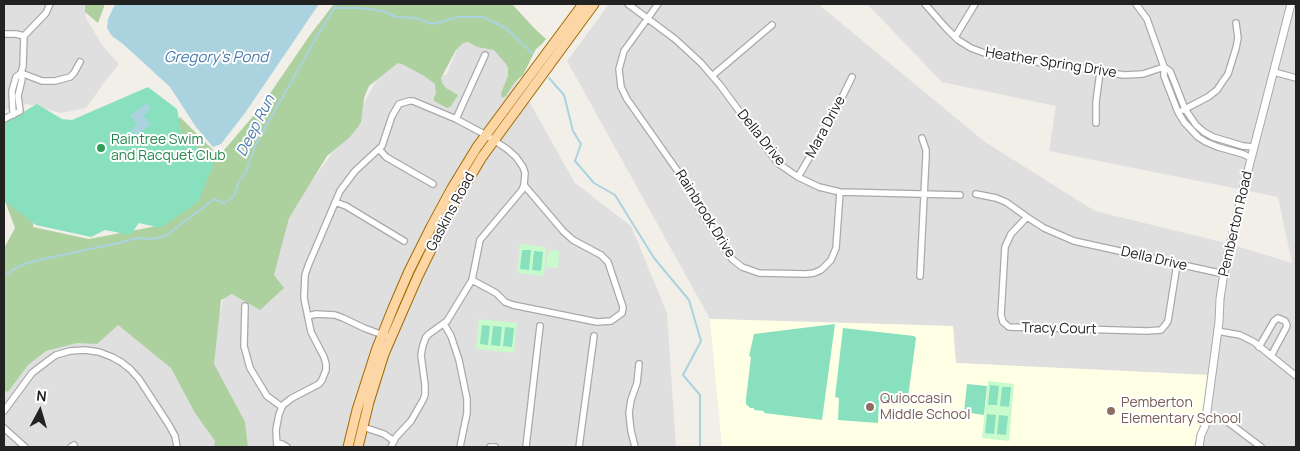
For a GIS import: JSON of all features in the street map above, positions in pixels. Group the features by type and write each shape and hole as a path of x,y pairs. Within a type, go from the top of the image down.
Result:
{"main road":[{"name":"Gaskins Road","path":"348,447 368,373 451,209 490,137 582,4"},
{"name":"Gaskins Road","path":"490,137 594,4"},
{"name":"Gaskins Road","path":"358,447 387,336"}],"street":[{"path":"4,119 20,111 18,96 22,79 24,36 46,13 50,4"},
{"name":"Della Drive","path":"628,4 687,49 712,76 770,153 780,164 798,176 819,187 840,192 960,195"},
{"path":"648,19 658,4"},
{"name":"Heather Spring Drive","path":"925,4 954,37 971,48 990,55 1133,76 1164,67"},
{"path":"954,37 975,4"},
{"path":"1136,4 1147,19 1164,67 1164,76 1178,112 1184,122 1190,130 1206,142 1251,158"},
{"name":"Pemberton Road","path":"1199,447 1205,426 1218,330 1220,299 1232,233 1291,4"},
{"name":"Rainbrook Drive","path":"648,19 624,51 619,69 621,88 683,179 719,242 737,264 753,272 765,273 806,274 822,270 831,260 836,248 840,192"},
{"path":"1178,112 1208,97 1224,81 1236,48 1238,36 1236,23"},
{"path":"712,76 772,25"},
{"path":"4,34 24,36"},
{"path":"456,119 485,55"},
{"path":"21,73 42,81 56,82 70,77 80,62"},
{"path":"1164,67 1172,74 1185,109 1196,125 1213,137 1243,146 1254,147"},
{"path":"1096,122 1096,102 1100,72"},
{"path":"1274,72 1296,78"},
{"path":"13,114 12,91 16,77 21,73"},
{"name":"Mara Drive","path":"798,176 830,122 852,77"},
{"path":"287,447 282,444 276,445 276,430 282,407 292,398 315,387 325,375 326,364 324,356 311,332 304,298 305,275 340,191 348,179 382,146 392,116 399,104 412,100 456,119 490,137 516,157 524,166 525,173 522,190 480,240 472,280 447,321 429,334 423,345 421,361 425,395 410,421 391,447"},
{"path":"920,276 926,150 922,138"},
{"path":"379,149 386,156 434,184"},
{"path":"472,280 496,293 505,302 513,304 597,322 611,320 622,313 623,307 608,262 600,254 573,240 563,231 524,184"},
{"name":"Della Drive","path":"976,194 1011,204 1051,232 1074,241 1224,274"},
{"path":"335,202 346,206 404,241"},
{"name":"Tracy Court","path":"1027,217 1011,234 1006,247 1001,315 1003,322 1009,327 1161,330 1168,321 1177,264"},
{"path":"245,306 244,346 250,368 268,396 282,407"},
{"path":"308,316 316,314 335,315 387,336"},
{"path":"1259,347 1274,321 1278,318 1285,321 1286,328 1271,356"},
{"path":"444,324 451,336 459,360 467,399 467,413 460,447"},
{"path":"526,447 540,326"},
{"path":"1218,330 1240,335 1254,342 1296,376"},
{"path":"579,447 594,336"},
{"path":"4,411 32,373 49,360 70,351 85,350 99,352 121,362 139,379 169,424 175,436 177,447"},
{"path":"635,447 629,413 639,364"},
{"path":"1206,417 1224,419 1261,447"},
{"path":"363,427 384,434 394,441"},
{"path":"4,428 25,447"}],"shaded area":[{"path":"4,4 85,4 86,18 102,45 119,64 86,108 61,113 27,104 4,110"},
{"path":"609,4 818,4 985,142 1095,211 1230,244 1292,263 1278,197 1049,151 1056,106 942,82 867,4 1296,4 1296,447 1203,447 1227,269 1209,375 955,363 953,326 710,319 567,61"},
{"path":"466,28 494,39 575,183 631,226 667,313 676,447 247,447 206,363 224,297 262,288 275,231 344,137 394,51 446,76"},
{"path":"120,317 166,352 222,447 4,447 4,341"},
{"name":"Quioccasin Middle School","path":"710,319 953,326 956,363 1209,375 1195,447 722,447"}],"green space":[{"path":"85,4 105,4 98,23 85,12"},
{"path":"334,4 512,4 546,39 536,49 523,75 514,83 506,96 502,98 501,93 508,76 506,64 494,50 477,47 468,42 463,43 456,50 441,78 446,88 458,95 451,106 447,108 434,101 436,94 435,84 424,76 398,63 369,86 364,98 361,122 358,127 349,138 327,156 289,218 274,275 284,288 260,310 232,294 221,300 214,364 245,422 248,447 214,447 215,441 195,413 171,368 118,325 97,344 77,343 46,351 28,365 8,392 4,390 4,248 15,228 5,201 38,177 33,227 89,239 162,225 166,129 180,117 219,156 260,108 310,35"},
{"name":"Raintree Swim and Racquet Club","path":"148,87 177,109 181,132 214,163 198,202 160,228 139,223 130,235 105,230 91,237 36,225 4,201 4,121 10,120 37,104 62,119 72,120"},
{"path":"520,244 546,247 544,276 517,273"},
{"path":"522,250 531,250 529,270 520,269"},
{"path":"549,250 559,251 558,268 546,267"},
{"path":"534,251 543,252 541,271 532,270"},
{"path":"479,319 517,323 514,353 476,349"},
{"path":"835,324 822,420 764,413 764,411 750,408 746,404 751,357 749,356 754,334"},
{"path":"482,325 490,326 488,345 480,344"},
{"path":"493,326 502,327 500,346 491,345"},
{"path":"505,327 514,328 512,347 503,346"},
{"path":"843,328 914,336 916,338 907,405 879,402 878,423 838,420 839,398 835,397"},
{"path":"988,381 1014,384 1009,441 982,438"},
{"path":"967,384 987,386 984,415 964,412"},
{"path":"990,385 999,386 997,405 988,405"},
{"path":"1002,387 1011,387 1009,407 1000,406"},
{"path":"987,414 996,415 994,434 985,433"},
{"path":"999,415 1008,416 1006,435 997,434"}],"water":[{"name":"Gregory's Pond","path":"115,4 319,4 245,113 221,144 213,147 196,127 170,87 112,36 107,28 108,19"},
{"path":"146,103 151,109 144,115 151,124 136,135 131,130 137,125 130,116"}],"waterway":[{"name":"Deep Run","path":"4,277 12,270 27,263 136,238 151,239 167,235 214,199 224,203 231,199 235,194 238,183 246,172 256,144 337,4"},
{"path":"336,8 361,8 383,11 396,17 416,18 432,24 458,17 483,17 506,28 532,53"},
{"path":"549,78 564,95 573,131 581,144 575,161 594,183 615,195 654,258 689,300 701,341 683,375 700,395 700,447"}],"place":[{"name":"Raintree Swim and Racquet Club","path":"101,148"},
{"name":"Quioccasin Middle School","path":"870,407"},
{"name":"Pemberton Elementary School","path":"1111,411"}]}
